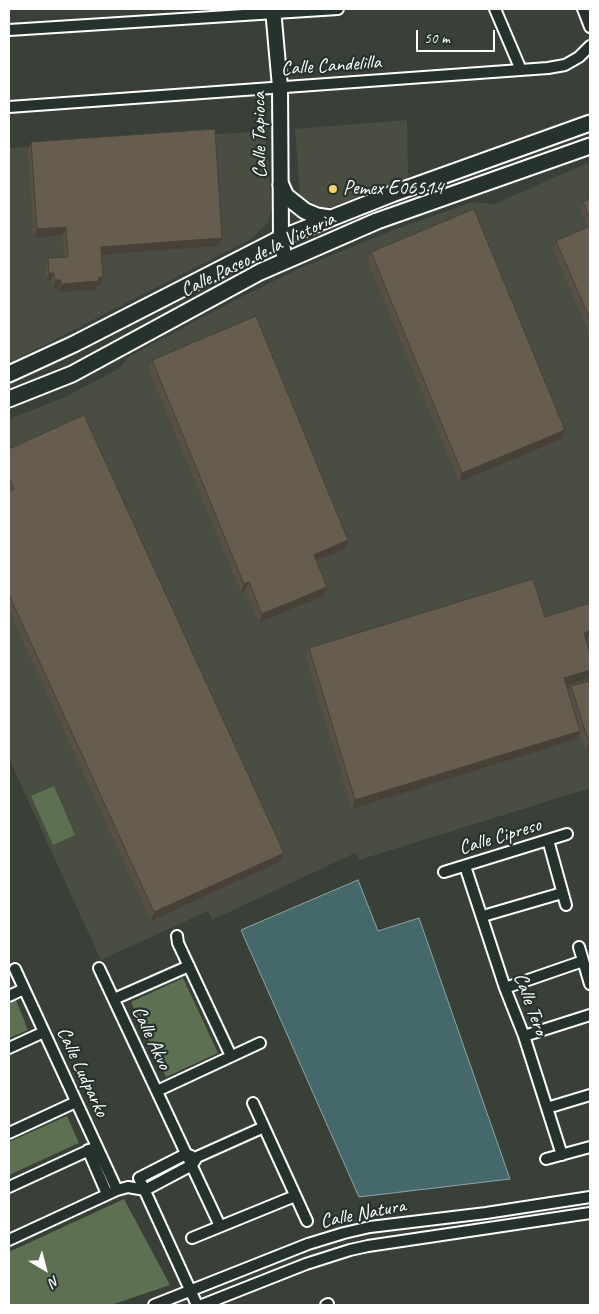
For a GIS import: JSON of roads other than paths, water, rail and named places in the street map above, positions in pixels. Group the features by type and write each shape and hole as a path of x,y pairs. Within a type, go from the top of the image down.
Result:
{"main road":[{"name":"Calle Paseo de la Victoria","path":"9,374 74,344 281,238 330,218 590,123"},
{"path":"478,186 477,180 480,174 488,168 536,150 554,136"},
{"name":"Calle Paseo de la Victoria","path":"9,399 72,374 254,275 284,261 377,221 590,146"},
{"path":"281,185 286,196 304,211 330,218"}],"street":[{"path":"9,30 273,11 338,9"},
{"path":"495,9 521,70"},
{"path":"583,9 590,27"},
{"name":"Calle Tapioca","path":"273,11 280,87 281,238 284,261"},
{"name":"Calle Candelilla","path":"9,107 548,68 565,65 579,57 590,46"},
{"name":"Calle Cipreso","path":"444,872 567,834"},
{"path":"548,840 566,906"},
{"name":"Calle Tero","path":"465,866 504,988 524,1036 562,1155"},
{"path":"482,916 562,893"},
{"path":"177,936 231,1056"},
{"path":"579,947 590,984"},
{"path":"504,988 583,961"},
{"name":"Calle Akvo","path":"114,999 189,966"},
{"name":"Calle Akvo","path":"99,968 157,1091 192,1159 220,1226"},
{"name":"Calle Ludparko","path":"15,969 76,1102 92,1149 112,1192"},
{"path":"9,996 24,989"},
{"path":"524,1036 590,1015"},
{"path":"9,1048 44,1032"},
{"name":"Calle Akvo","path":"157,1091 260,1043"},
{"path":"547,1108 590,1094"},
{"path":"9,1133 76,1102"},
{"path":"253,1103 306,1221"},
{"path":"197,1305 140,1189 139,1178 192,1159 264,1127"},
{"path":"546,1159 590,1147"},
{"path":"9,1187 92,1149"},
{"path":"9,1240 112,1192 128,1187 140,1189 192,1159"},
{"path":"192,1238 295,1196"},
{"name":"Calle Natura","path":"154,1305 308,1244 344,1233 370,1227 486,1213 590,1197"},
{"name":"Calle Natura","path":"202,1305 306,1264 350,1250 590,1213"}],"water":[{"path":"358,880 378,931 419,918 510,1179 359,1197 241,930"}],"place":[{"name":"Pemex E06514","path":"333,189"}]}
